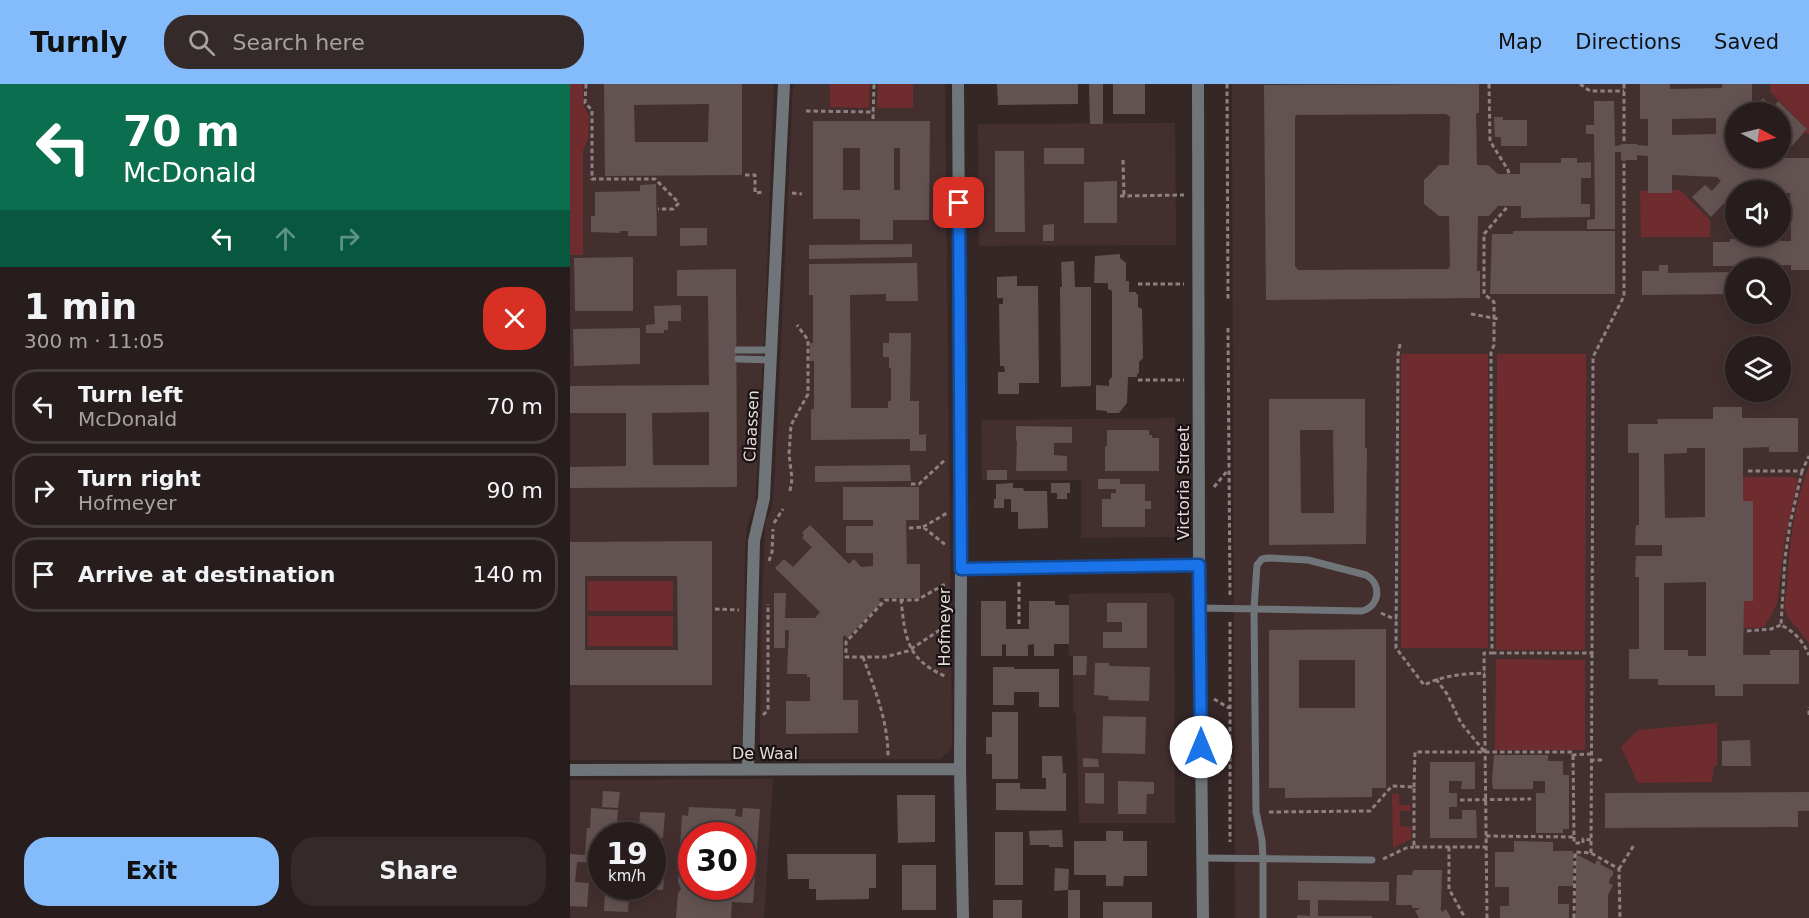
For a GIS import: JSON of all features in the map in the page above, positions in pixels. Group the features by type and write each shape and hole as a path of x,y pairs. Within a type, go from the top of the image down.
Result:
{"street":[{"name":"Claassen","path":"748,769 754,541 764,498 784,84"},
{"name":"Hofmeyer","path":"958,84 960,769 963,918"},
{"name":"Victoria Street","path":"1198,84 1199,565 1203,918"},
{"path":"961,569 1199,565"},
{"name":"De Waal","path":"570,770 960,769"}],"lane":[{"path":"738,350 771,355"},
{"path":"738,359 771,355"},
{"path":"1200,608 1254,608 1362,610 1370,609 1373,605 1377,588 1372,579 1366,575 1308,560 1268,558 1262,559 1257,565 1254,608 1256,812 1262,840 1263,918"},
{"path":"1202,858 1372,860"}],"path":[{"path":"586,84 585,103 592,110 592,179 655,178 679,203 673,209 658,209"},
{"path":"873,119 874,84"},
{"path":"1227,84 1228,302"},
{"path":"1489,84 1490,141 1509,174"},
{"path":"1580,84 1590,91 1624,91"},
{"path":"1624,84 1624,144"},
{"path":"806,111 873,112"},
{"path":"1124,160 1122,196 1184,195"},
{"path":"1591,853 1593,357 1624,296 1624,160"},
{"path":"745,175 755,175 755,193 763,193 765,190"},
{"path":"1492,653 1491,353 1494,345 1496,319 1494,302 1484,294 1484,234 1508,206"},
{"path":"1138,284 1184,284"},
{"path":"1471,314 1496,319"},
{"path":"790,491 792,479 789,454 791,425 808,394 808,340 797,325"},
{"path":"1228,328 1230,597"},
{"path":"1400,344 1398,355 1396,648 1424,685 1436,679 1457,674 1485,673"},
{"path":"1138,380 1185,380"},
{"path":"784,439 790,439"},
{"path":"1780,625 1790,524 1802,471 1809,456"},
{"path":"911,484 919,484 946,459"},
{"path":"1214,487 1229,468"},
{"path":"1748,471 1802,471"},
{"path":"768,562 772,552 773,525 783,509"},
{"path":"909,528 923,527 946,513"},
{"path":"923,527 947,546"},
{"path":"1019,568 1019,626"},
{"path":"947,583 920,598 885,600 846,642 846,657 885,657 910,650 948,625"},
{"path":"760,718 768,710 768,598"},
{"path":"901,600 902,616 910,650 919,660 948,677"},
{"path":"1373,605 1383,614 1397,618"},
{"path":"715,609 741,610"},
{"path":"1230,622 1230,842"},
{"path":"1746,631 1771,629 1780,625"},
{"path":"1780,625 1792,631 1803,641 1809,655"},
{"path":"1487,918 1484,653 1592,653"},
{"path":"863,657 884,716 888,736 888,756"},
{"path":"1436,679 1448,694 1461,723 1485,752"},
{"path":"1213,698 1230,708"},
{"path":"1809,707 1809,715"},
{"path":"1414,847 1415,752 1574,752 1573,754 1590,754"},
{"path":"1573,754 1574,843 1583,843 1583,839 1591,840"},
{"path":"1590,760 1602,760"},
{"path":"1262,813 1370,811 1392,786 1414,787"},
{"path":"1460,800 1531,799"},
{"path":"1486,836 1574,837"},
{"path":"1620,918 1619,869 1634,845"},
{"path":"1372,860 1383,860 1406,848 1414,847 1486,847"},
{"path":"1449,847 1449,889 1465,918"},
{"path":"1574,918 1575,852 1591,853 1619,869"}],"shaded area":[{"path":"570,84 774,84 755,505 747,526 745,553 742,760 570,760"},
{"path":"570,84 583,84 583,105 589,116 588,139 583,151 583,255 570,255"},
{"path":"793,84 945,84 952,745 950,751 940,759 760,759 765,523 772,508 775,471"},
{"path":"830,84 870,84 869,108 830,107"},
{"path":"878,84 913,84 913,108 877,108"},
{"path":"1232,84 1809,84 1809,918 1235,918"},
{"path":"1770,84 1809,84 1809,134 1804,133 1807,129 1791,113 1791,102 1780,102 1770,92"},
{"path":"1175,123 1176,245 979,246 978,124"},
{"path":"1680,190 1710,220 1710,237 1641,237 1640,191"},
{"path":"1401,354 1488,354 1488,648 1401,648"},
{"path":"1497,354 1586,354 1585,650 1496,650"},
{"path":"1175,418 1175,537 1081,538 1081,480 982,480 981,420"},
{"path":"1809,466 1809,644 1789,619 1785,603 1793,525"},
{"path":"1743,477 1794,477 1798,481 1785,538 1777,604 1765,626 1758,628 1743,628 1744,601 1753,601 1753,501 1743,501"},
{"path":"588,581 673,581 673,611 588,611"},
{"path":"1170,593 1174,599 1175,823 1079,823 1076,713 1073,713 1073,656 1069,656 1069,594"},
{"path":"588,616 673,616 673,646 588,646"},
{"path":"1496,659 1585,660 1585,750 1495,750"},
{"path":"1717,723 1717,766 1714,766 1712,782 1638,783 1621,747 1638,730"},
{"path":"773,779 764,918 570,918 570,780"},
{"path":"1392,794 1399,794 1399,805 1410,805 1411,811 1400,811 1400,826 1411,827 1411,839 1393,848"}],"building":[{"path":"604,84 742,84 742,175 605,176","holes":["709,104 708,142 635,142 634,105"]},
{"path":"997,84 1078,84 1078,104 998,105"},
{"path":"1089,84 1103,84 1103,124 1090,124"},
{"path":"1113,84 1145,84 1145,114 1113,114"},
{"path":"1479,84 1479,113 1476,113 1477,165 1488,165 1498,174 1520,174 1520,163 1561,163 1561,158 1577,158 1577,163 1591,162 1591,178 1581,178 1581,204 1590,204 1590,217 1521,218 1521,206 1498,206 1489,216 1478,216 1477,271 1480,271 1480,298 1266,300 1264,85","holes":["1446,114 1450,117 1449,165 1439,165 1424,180 1424,204 1439,216 1449,216 1450,266 1448,269 1298,270 1295,266 1295,117 1297,115"]},
{"path":"1640,84 1670,84 1670,89 1722,88 1722,84 1752,84 1752,102 1725,102 1725,168 1791,168 1791,158 1809,158 1809,270 1791,270 1791,258 1725,258 1725,266 1713,266 1713,242 1725,242 1725,246 1791,246 1791,180 1725,180 1725,202 1711,217 1692,197 1705,185 1712,191 1721,181 1717,177 1672,175 1672,193 1648,193 1648,156 1637,155 1637,160 1621,160 1621,152 1615,152 1615,229 1587,229 1587,220 1595,219 1594,134 1586,134 1586,125 1594,125 1594,101 1614,101 1615,146 1637,144 1648,146 1648,119 1640,119","holes":["1716,118 1716,134 1672,135 1672,119"]},
{"path":"1791,114 1807,129 1791,145"},
{"path":"1494,117 1503,117 1503,120 1527,120 1527,146 1501,146 1501,137 1495,137"},
{"path":"813,121 930,121 929,220 893,220 893,240 860,240 860,219 813,219","holes":["843,148 860,148 860,190 843,190","894,148 900,148 900,190 894,190"]},
{"path":"1044,148 1084,148 1084,164 1044,164"},
{"path":"995,151 1024,151 1025,232 995,232"},
{"path":"1117,181 1117,223 1084,223 1084,182"},
{"path":"656,184 657,236 628,236 628,231 591,232 591,216 595,216 595,192 640,191 640,185"},
{"path":"1054,224 1054,241 1043,241 1043,225"},
{"path":"680,228 707,228 707,245 680,246"},
{"path":"1513,231 1615,231 1615,294 1490,294 1492,234 1513,234"},
{"path":"912,244 912,257 809,259 809,245"},
{"path":"1120,254 1120,258 1126,263 1126,281 1129,281 1129,292 1138,294 1138,307 1142,309 1143,358 1139,362 1137,377 1128,377 1127,403 1119,413 1107,413 1107,411 1096,410 1096,385 1109,386 1109,380 1112,377 1112,291 1108,289 1108,283 1094,283 1095,256"},
{"path":"633,257 633,311 575,311 574,258"},
{"path":"1074,261 1075,287 1091,287 1091,386 1061,387 1061,262"},
{"path":"917,263 918,301 886,301 886,294 850,295 851,408 888,408 888,401 891,401 891,368 889,368 889,357 883,357 883,343 889,343 889,333 911,333 910,401 919,401 919,435 926,434 926,451 910,451 910,439 811,440 811,409 814,409 814,361 810,361 810,343 813,343 813,295 809,295 809,264"},
{"path":"1659,265 1668,265 1668,273 1725,272 1725,294 1642,295 1642,271 1659,271"},
{"path":"736,269 737,487 570,488 570,467 626,466 626,413 570,413 570,386 709,385 708,296 677,296 677,270","holes":["709,412 709,465 653,465 652,413"]},
{"path":"1017,276 1017,286 1038,286 1039,383 1019,383 1019,394 998,394 998,372 1005,372 1004,366 1000,366 999,304 1003,304 1003,298 997,298 997,277"},
{"path":"681,305 681,321 668,321 668,330 664,330 664,333 646,333 646,325 655,324 654,306"},
{"path":"640,328 640,364 574,366 573,329"},
{"path":"1269,399 1365,399 1366,544 1269,545","holes":["1300,430 1333,430 1334,513 1301,513"]},
{"path":"1713,407 1742,407 1742,418 1798,418 1798,452 1769,452 1769,447 1743,448 1743,501 1753,501 1753,601 1744,601 1743,655 1770,655 1770,650 1799,650 1799,684 1743,684 1743,696 1715,696 1715,685 1658,685 1658,679 1629,679 1629,649 1639,649 1639,577 1635,577 1636,556 1662,556 1662,545 1635,545 1636,525 1639,525 1639,453 1628,453 1628,424 1658,424 1657,419 1713,419","holes":["1687,448 1705,448 1705,517 1665,518 1664,454 1687,453","1706,582 1706,656 1688,656 1688,650 1664,650 1664,583"]},
{"path":"1016,426 1072,427 1072,443 1054,443 1054,455 1067,456 1067,471 1016,471"},
{"path":"1107,430 1149,430 1152,438 1159,438 1159,471 1105,471"},
{"path":"910,465 911,481 815,482 815,466"},
{"path":"987,470 1007,470 1007,480 987,480"},
{"path":"1098,479 1120,479 1120,484 1145,484 1145,501 1151,501 1151,509 1145,509 1145,527 1102,527 1102,499 1111,499 1111,493 1116,493 1116,489 1098,489"},
{"path":"1013,483 1013,488 1023,488 1024,491 1047,491 1048,528 1018,529 1018,512 1011,512 1011,499 1004,499 1004,508 994,508 996,484"},
{"path":"1051,483 1070,483 1070,493 1067,493 1067,499 1057,499 1057,493 1051,493"},
{"path":"843,487 919,487 919,520 906,520 907,564 920,564 920,598 880,598 881,603 847,638 845,635 843,637 843,700 858,700 858,733 786,734 786,701 810,701 810,677 807,677 807,674 787,674 789,630 785,630 785,648 774,648 774,593 786,593 785,618 815,618 820,612 775,568 784,559 793,567 812,547 802,538 804,535 802,533 810,525 849,564 854,559 861,567 873,566 873,553 846,553 846,526 873,526 873,520 843,520"},
{"path":"712,541 712,685 570,685 570,542","holes":["585,576 677,576 678,650 585,650"]},
{"path":"981,601 1006,601 1006,629 1029,629 1029,601 1055,601 1055,605 1069,605 1069,644 1054,644 1054,656 1034,656 1034,644 1028,645 1028,656 1006,656 1006,645 1002,644 1002,656 981,656"},
{"path":"1107,603 1147,603 1147,648 1103,648 1103,632 1122,632 1122,622 1107,622"},
{"path":"1386,629 1386,788 1372,788 1372,797 1285,798 1285,788 1269,788 1269,630","holes":["1299,660 1355,660 1355,708 1299,708"]},
{"path":"1073,656 1087,656 1086,675 1073,675"},
{"path":"1095,663 1109,663 1109,666 1150,667 1149,701 1109,700 1108,696 1094,695"},
{"path":"993,667 1059,669 1059,707 1039,707 1039,692 1014,692 1014,705 993,705"},
{"path":"992,712 1018,712 1018,779 992,779 992,754 986,754 986,737 992,737"},
{"path":"1103,716 1146,717 1145,754 1102,753"},
{"path":"1750,740 1751,766 1722,766 1722,741"},
{"path":"1494,755 1548,755 1548,761 1563,761 1563,775 1569,775 1569,829 1563,829 1563,833 1536,833 1536,793 1545,793 1545,781 1533,781 1533,789 1493,789"},
{"path":"1042,756 1062,756 1063,773 1066,773 1066,811 996,810 996,783 1020,783 1020,789 1046,789 1046,778 1042,778"},
{"path":"1083,758 1098,759 1099,767 1083,767"},
{"path":"1430,762 1475,762 1475,789 1461,789 1462,781 1449,781 1449,793 1457,793 1457,807 1449,807 1449,819 1462,819 1462,810 1476,810 1477,838 1430,838"},
{"path":"1085,773 1104,773 1104,804 1085,803"},
{"path":"1118,781 1154,782 1154,794 1147,794 1146,814 1118,814"},
{"path":"603,791 620,792 618,808 602,807"},
{"path":"1809,792 1809,811 1798,811 1798,827 1605,828 1605,793"},
{"path":"897,795 935,795 935,842 898,843"},
{"path":"689,807 736,809 735,816 742,817 743,808 760,809 756,863 756,822 682,822 682,815 688,816"},
{"path":"591,808 618,810 617,822 590,822"},
{"path":"640,812 665,813 664,822 639,822"},
{"path":"587,828 588,863 577,862 575,882 588,883 587,907 570,906 570,854 585,855"},
{"path":"1062,830 1063,847 1030,845 1029,831"},
{"path":"1106,831 1123,831 1123,841 1147,841 1147,876 1124,876 1123,886 1106,886 1106,875 1074,875 1074,841 1106,841"},
{"path":"995,832 1023,832 1023,885 995,885"},
{"path":"1514,841 1553,842 1553,851 1573,851 1573,886 1558,886 1558,904 1569,904 1569,918 1500,918 1500,906 1509,906 1509,887 1495,887 1495,852 1514,852"},
{"path":"787,854 876,854 876,888 869,888 869,899 816,900 816,889 809,889 809,879 788,879"},
{"path":"1576,854 1595,864 1597,860 1613,871 1609,883 1613,885 1608,895 1608,918 1576,918"},
{"path":"902,865 936,865 936,910 902,910"},
{"path":"1055,868 1069,869 1068,890 1054,891"},
{"path":"1413,870 1442,870 1440,908 1442,912 1446,909 1451,918 1419,918 1415,911 1421,908 1412,908 1412,905 1396,905 1397,875 1412,875"},
{"path":"1298,881 1389,882 1389,901 1318,900 1318,916 1372,916 1372,918 1297,918 1297,915 1310,916 1310,900 1298,900"},
{"path":"1068,890 1080,890 1080,918 1068,918"},
{"path":"678,893 678,900 753,900 753,903 732,902 731,918 676,918"},
{"path":"604,900 629,900 628,912 604,911"},
{"path":"993,900 1022,900 1022,918 993,918"},
{"path":"1103,902 1152,902 1152,918 1103,918"}],"route":[{"path":"959,203 961,569 1199,565 1201,747"}]}
